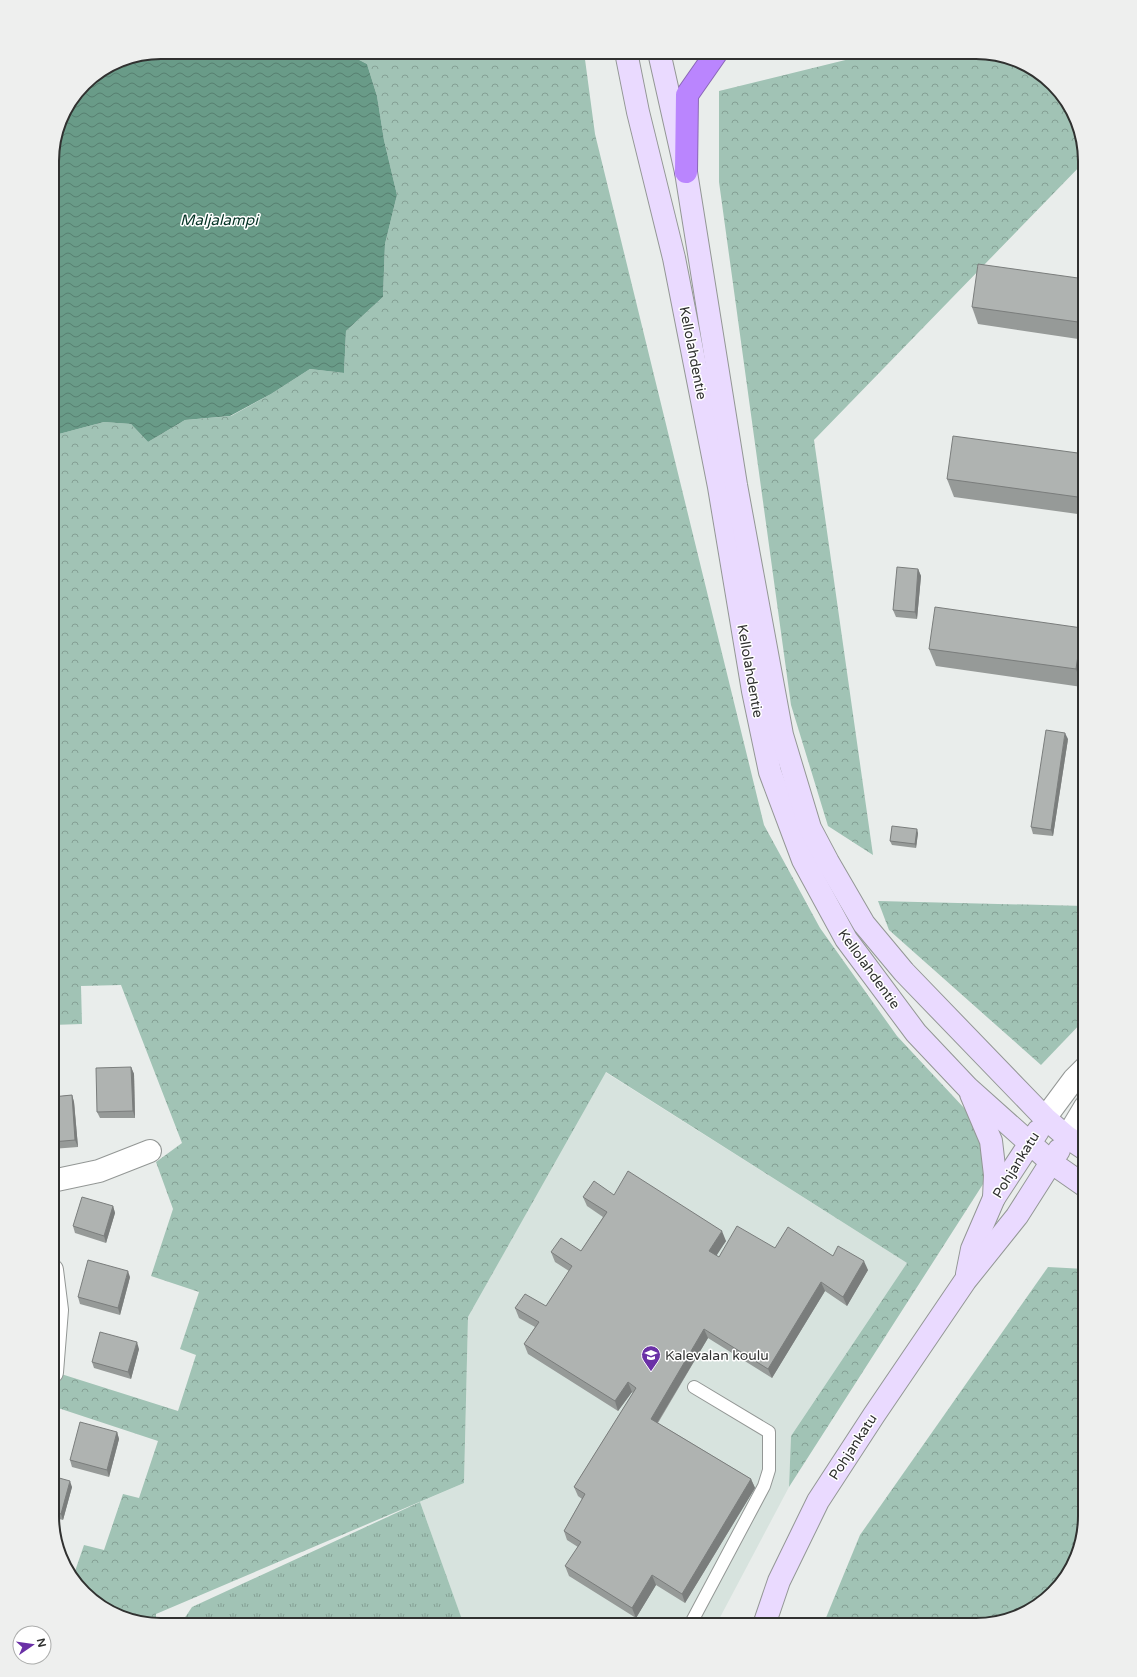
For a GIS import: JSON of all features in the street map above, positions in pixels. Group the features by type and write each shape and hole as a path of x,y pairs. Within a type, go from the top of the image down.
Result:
{"highway":[{"path":"686,172 687,95 712,59"}],"main road":[{"name":"Kellolahdentie","path":"627,59 638,112 674,258 719,487 753,691 770,772 803,860 846,939 916,1033 968,1088 1052,1163 1078,1181"},
{"name":"Kellolahdentie","path":"661,59 686,172 736,485 782,735 810,828 864,924 904,972 1045,1118 1078,1144"},
{"path":"968,1088 991,1141 995,1175 994,1198"},
{"name":"Pohjankatu","path":"965,1281 972,1249 994,1198 1045,1118"},
{"name":"Pohjankatu","path":"766,1618 779,1581 818,1501 874,1415 965,1281 1017,1216 1052,1163 1067,1137"}],"street":[{"path":"1045,1118 1078,1075"},
{"path":"1067,1137 1078,1119"},
{"path":"59,1180 99,1171 150,1151"}],"lane":[{"path":"694,1387 769,1432 769,1470 764,1486 694,1618"}],"shaded area":[{"name":"Kalevalan koulu","path":"605,1072 907,1263 791,1436 789,1487 720,1618 461,1618 420,1502 464,1483 468,1317"}],"green space":[{"path":"357,59 585,59 595,134 764,825 820,928 897,1036 979,1124 985,1181 789,1487 791,1436 907,1263 606,1072 468,1317 464,1483 156,1614 156,1618 154,1618 128,1613 104,1601 84,1583 75,1571 84,1545 104,1550 123,1494 139,1498 158,1441 59,1408 59,1373 178,1411 196,1355 180,1349 199,1292 151,1276 173,1209 156,1162 182,1143 121,985 81,986 82,1024 59,1025 59,434 104,422 131,424 148,442 185,420 231,416 271,394 310,369 344,373 346,331 383,297 385,244 397,195 384,140 377,96 367,64"},
{"path":"849,59 983,59 1009,64 1033,76 1043,84 1053,94 1064,110 1075,135 1078,168 814,440 873,855 828,826 791,705 719,182 719,91"},
{"path":"878,901 1078,906 1078,1026 1041,1065 889,930"},
{"path":"1048,1267 1078,1269 1078,1516 1075,1542 1064,1567 1057,1578 1038,1597 1015,1610 1002,1615 976,1618 826,1618 860,1535"},
{"path":"420,1502 461,1618 185,1618 192,1607"}],"water":[{"name":"Maljalampi","path":"154,59 357,59 367,64 377,96 384,140 397,195 385,244 383,297 346,331 344,373 310,369 271,394 230,416 185,420 148,442 131,424 104,422 59,434 59,154 62,135 76,104 89,89 104,76 128,64"}],"building":[{"path":"978,264 1078,278 1078,322 972,307"},
{"path":"953,436 1078,453 1078,497 947,479"},
{"path":"897,567 918,569 915,612 893,610"},
{"path":"935,607 1078,627 1078,655 1076,669 929,649"},
{"path":"1046,730 1065,733 1051,830 1031,827"},
{"path":"892,826 917,829 915,844 890,841"},
{"path":"131,1067 133,1111 97,1112 96,1068"},
{"path":"72,1095 75,1140 59,1141 59,1096"},
{"path":"628,1171 722,1231 709,1251 719,1257 737,1226 775,1248 788,1227 833,1256 838,1246 864,1261 843,1297 821,1282 768,1369 704,1329 651,1419 751,1479 682,1594 652,1575 632,1608 565,1566 581,1542 564,1531 585,1494 574,1487 636,1388 628,1382 615,1401 524,1344 539,1322 515,1308 525,1294 546,1306 572,1266 551,1252 561,1238 581,1251 607,1212 583,1197 594,1181 614,1195"},
{"path":"82,1197 113,1206 104,1236 73,1226"},
{"path":"88,1260 128,1271 118,1308 78,1297"},
{"path":"100,1332 137,1342 128,1372 92,1362"},
{"path":"80,1422 117,1432 107,1470 70,1460"},
{"path":"59,1478 70,1481 61,1514 59,1513"}],"place":[{"name":"Kalevalan koulu","path":"651,1372"}]}
